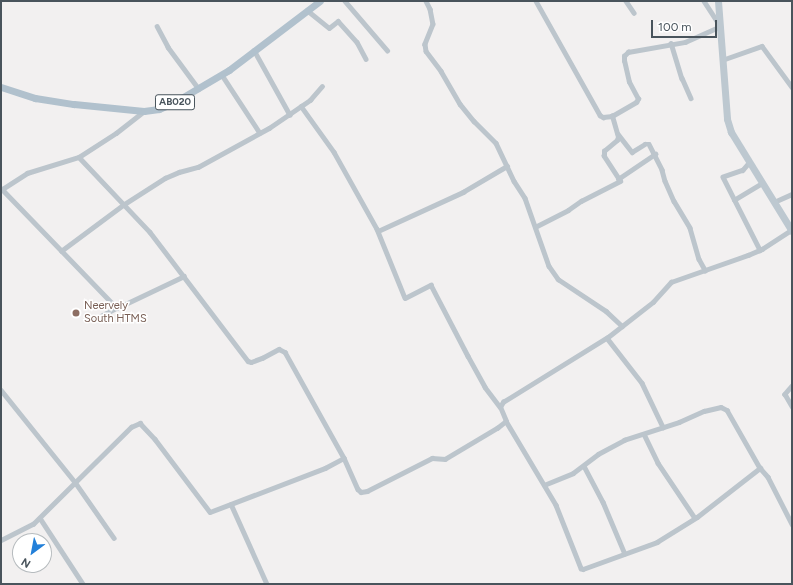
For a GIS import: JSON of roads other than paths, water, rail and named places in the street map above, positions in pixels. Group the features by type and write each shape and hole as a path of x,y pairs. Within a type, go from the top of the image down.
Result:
{"main road":[{"name":"AB020","path":"1,87 43,100 144,111 159,108 173,103 222,75 320,1"},
{"path":"718,1 721,60 727,119 731,132 791,230"}],"street":[{"path":"345,1 387,50"},
{"path":"426,1 430,9 433,24 425,44 426,51 460,104 474,121 496,143 525,198 549,266 558,279 606,311 622,326"},
{"path":"536,1 600,115 603,117 612,116 636,102 638,99 629,82 624,56 628,52 670,43 685,42 719,26 704,1"},
{"path":"626,1 634,13"},
{"path":"307,10 329,28 338,20 357,42 366,59"},
{"path":"157,26 168,47 199,89"},
{"path":"670,43 682,78 691,98"},
{"path":"721,60 762,46 792,87"},
{"path":"254,50 290,115"},
{"path":"222,75 260,133"},
{"path":"61,251 123,205 165,178 179,172 198,167 290,115 322,86"},
{"path":"301,106 334,152 378,231 405,298 431,285 485,387 500,408 506,421 556,505 581,568 583,569 657,542 696,518 760,468"},
{"path":"117,308 2,189 27,174 78,157 116,133 144,111"},
{"path":"612,116 618,134 632,152 645,144 649,144 665,176 667,186 690,228 699,259 705,270"},
{"path":"618,134 617,140 604,151 604,156 618,180"},
{"path":"535,227 620,181 618,180 655,154"},
{"path":"78,157 150,232 248,361 251,362 262,358 279,349 286,352 344,458 358,489 361,492 368,491 432,458 445,459 506,421"},
{"path":"750,162 743,170 723,177 760,250"},
{"path":"378,231 463,192 507,166"},
{"path":"734,200 762,183"},
{"path":"774,202 792,194"},
{"path":"500,408 503,402 607,338 654,302 671,282 760,250 791,230"},
{"path":"96,319 184,276"},
{"path":"607,338 642,383 663,427"},
{"path":"792,386 786,394 792,406"},
{"path":"1,390 75,482 114,538"},
{"path":"544,485 573,473 598,454 618,443 704,411 721,407 727,410 760,468 768,477 792,524"},
{"path":"1,540 33,524 131,427 140,423 156,439 210,512 325,468 344,458"},
{"path":"644,434 658,463 696,518"},
{"path":"584,466 603,502 625,554"},
{"path":"232,504 267,584"},
{"path":"40,518 83,584"}],"place":[{"name":"Neervely South HTMS","path":"76,313"}]}
